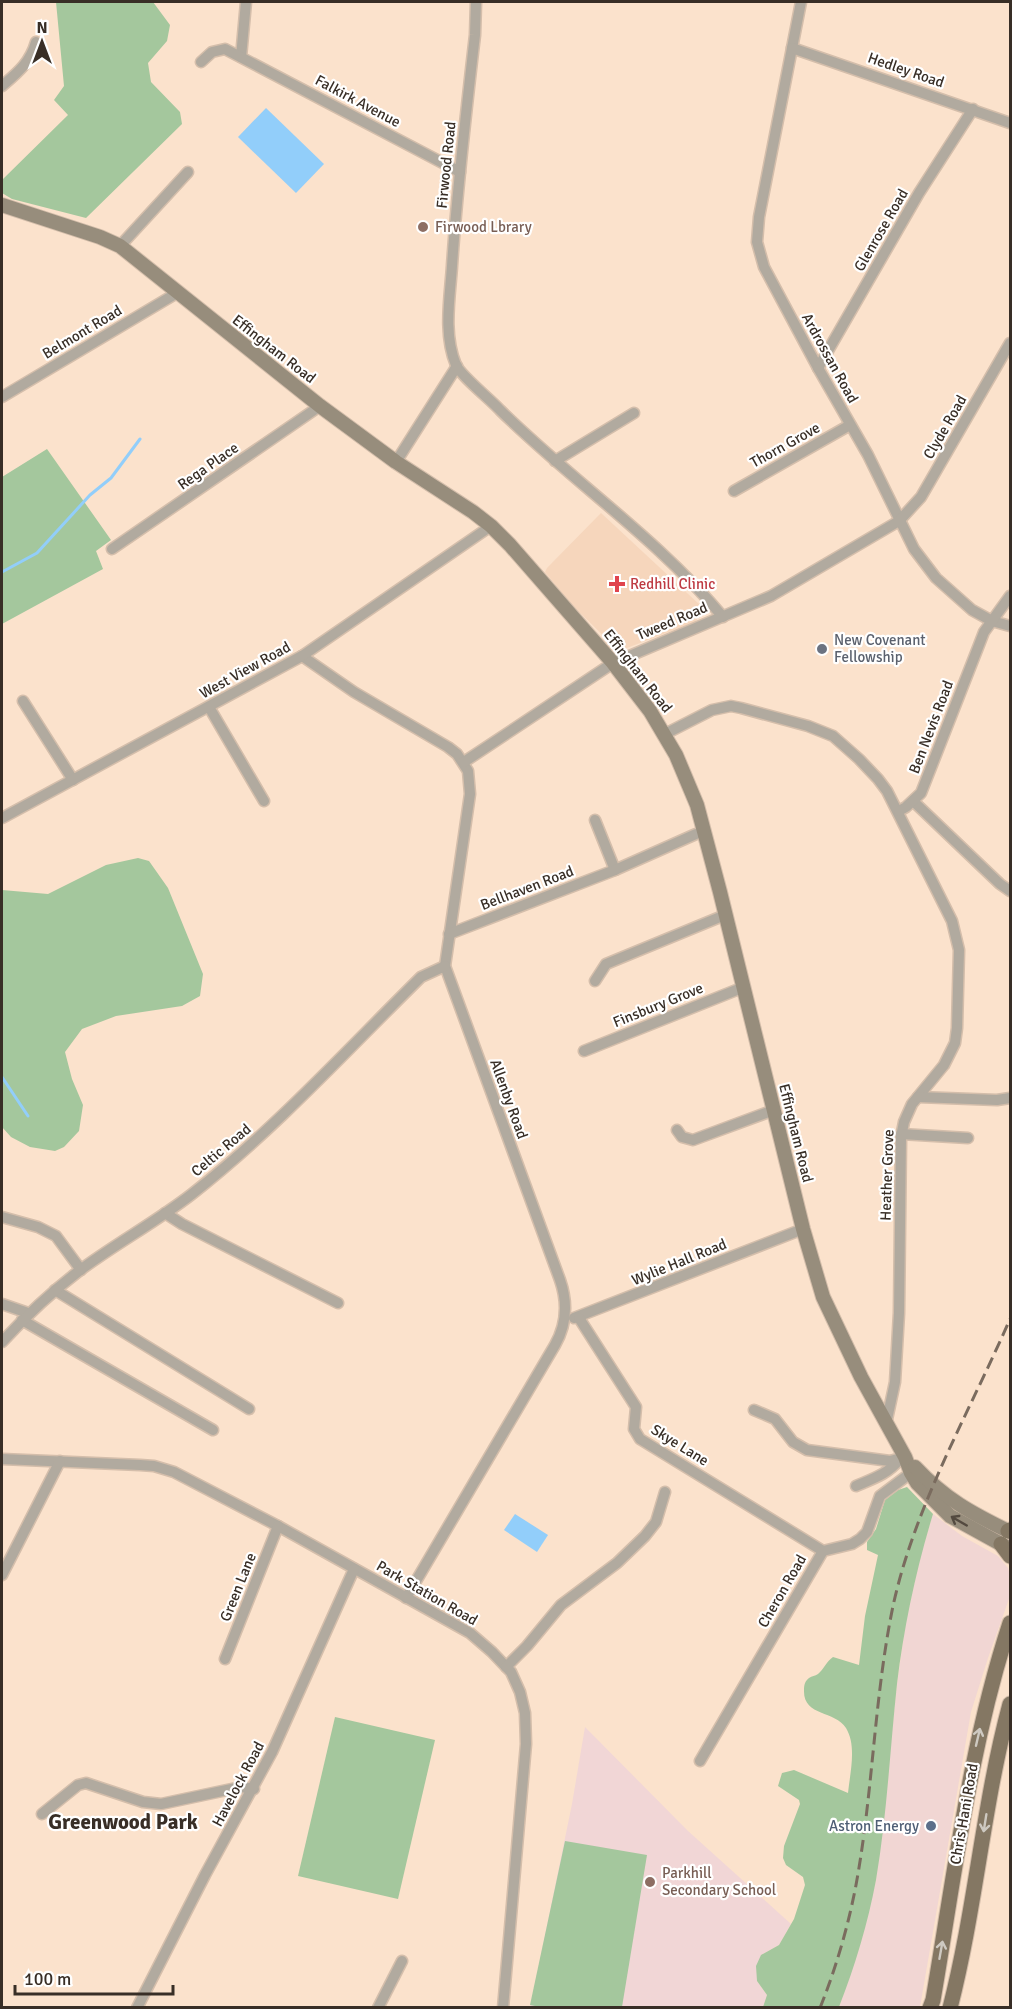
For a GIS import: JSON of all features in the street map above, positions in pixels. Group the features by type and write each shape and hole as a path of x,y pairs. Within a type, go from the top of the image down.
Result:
{"main road":[{"name":"Chris Hani Road","path":"930,2007 937,1979 972,1766 987,1700 1011,1623"},
{"name":"Chris Hani Road","path":"950,2007 963,1954 990,1792 1001,1738 1011,1704"}],"street":[{"path":"241,57 246,2"},
{"name":"Firwood Road","path":"457,366 449,332 449,310 460,172 475,35 476,2"},
{"name":"Ardrossan Road","path":"801,2 759,217 757,242 764,267 883,485 914,549 936,578 972,610 992,621 1011,627"},
{"path":"2,86 27,64 36,42"},
{"name":"Hedley Road","path":"792,48 1011,123"},
{"name":"Falkirk Avenue","path":"201,62 212,52 219,49 225,50 460,172"},
{"name":"Glenrose Road","path":"818,368 919,193 973,109"},
{"path":"120,246 188,172"},
{"name":"Effingham Road","path":"2,205 100,237 120,246 320,406 396,462 473,512 510,544 613,663 645,704 665,734 687,778 697,805 803,1229 823,1297 902,1459 914,1471 924,1491 950,1516 1009,1540"},
{"name":"Belmont Road","path":"2,397 177,293"},
{"name":"Clyde Road","path":"899,521 921,497 1011,343"},
{"path":"396,462 457,366 555,461 698,588 723,617"},
{"name":"Rega Place","path":"112,549 320,406"},
{"path":"555,461 634,413"},
{"name":"Thorn Grove","path":"734,491 850,426"},
{"name":"Tweed Road","path":"464,762 613,663 771,596 899,521"},
{"name":"West View Road","path":"2,818 302,656 491,526"},
{"name":"Ben Nevis Road","path":"899,811 921,793 984,632 1011,596"},
{"path":"302,656 354,692 448,747 464,762"},
{"path":"22,701 73,780"},
{"path":"665,734 712,711 731,706 808,726 841,742 879,779 899,811"},
{"path":"209,707 264,801"},
{"name":"Allenby Road","path":"406,1598 555,1346 565,1319 565,1299 560,1280 445,966 470,794 470,781 464,762"},
{"path":"914,801 1000,884 1011,891"},
{"name":"Heather Grove","path":"886,1424 895,1382 899,1312 901,1134 912,1104 944,1065 955,1043 959,950 952,921 899,811"},
{"path":"595,820 615,870"},
{"name":"Bellhaven Road","path":"449,934 615,870 696,834"},
{"path":"595,981 606,964 725,915"},
{"name":"Celtic Road","path":"2,1342 25,1316 55,1290 191,1195 272,1127 421,977 445,966"},
{"name":"Finsbury Grove","path":"584,1051 744,987"},
{"path":"918,1097 998,1100 1011,1098"},
{"path":"677,1130 682,1137 693,1140 774,1110"},
{"path":"901,1134 968,1138"},
{"path":"165,1213 182,1224 338,1303"},
{"path":"2,1217 38,1227 56,1236 81,1270"},
{"name":"Wylie Hall Road","path":"565,1319 579,1318 803,1229"},
{"path":"55,1290 249,1409"},
{"path":"2,1304 213,1430"},
{"name":"Skye Lane","path":"579,1318 636,1407 634,1429 640,1439 823,1551"},
{"path":"754,1410 772,1416 793,1442 807,1450 866,1459 902,1459"},
{"name":"Park Station Road","path":"2,1459 140,1464 164,1468 278,1526 470,1633 506,1667 520,1692 525,1713 526,1744 503,2007"},
{"path":"856,1486 883,1474 902,1459"},
{"path":"2,1575 60,1461"},
{"name":"Cheron Road","path":"699,1761 823,1551 852,1544 860,1539 867,1532 880,1496 914,1471"},
{"path":"506,1667 561,1605 617,1563 645,1536 656,1522 665,1492"},
{"name":"Green Lane","path":"225,1659 278,1526"},
{"name":"Havelock Road","path":"137,2007 205,1875 254,1789 354,1569"},
{"path":"42,1814 78,1785 86,1783 154,1804 241,1787 254,1789"},
{"path":"378,2007 402,1961"}],"shaded area":[{"name":"Redhill Clinic","path":"601,513 701,606 700,616 695,622 619,651 572,605 545,572"},
{"path":"933,1514 962,1536 998,1556 1008,1568 1010,1596 971,1712 920,2007 839,2008 862,1938 876,1880 906,1620"},
{"name":"Parkhill Secondary School","path":"585,1727 688,1831 791,1924 779,1945 761,1955 757,1981 767,1995 763,2007 530,2008 572,1804"}],"green space":[{"path":"56,2 153,2 170,25 167,41 148,63 151,82 180,112 182,124 86,218 12,199 2,193 2,180 68,115 54,100 64,86"},
{"path":"47,449 111,540 96,551 103,569 2,624 2,477"},
{"path":"138,858 149,861 168,888 203,974 200,996 182,1006 116,1016 82,1029 65,1052 72,1079 83,1105 79,1131 64,1147 55,1151 30,1147 11,1137 2,1127 2,890 48,894 106,865"},
{"path":"907,1487 933,1514 916,1577 903,1641 880,1856 865,1928 839,2007 763,2007 767,1995 757,1981 756,1966 761,1955 779,1945 794,1919 805,1885 803,1877 786,1865 783,1858 784,1846 800,1804 799,1800 778,1786 782,1773 794,1770 848,1793 852,1760 849,1735 841,1722 809,1705 805,1699 805,1685 810,1677 818,1674 833,1657 859,1665 865,1616 878,1555 867,1550 867,1542 876,1529 885,1500 898,1490"},
{"path":"335,1717 435,1740 398,1899 298,1876"},
{"path":"565,1841 647,1855 622,2007 545,2008 530,2005"}],"water":[{"path":"266,108 324,164 296,193 238,137"},
{"path":"515,1514 548,1535 537,1552 504,1530"}],"waterway":[{"path":"2,572 37,553 90,495 111,478 140,439"},
{"path":"2,1077 28,1116"}],"railway":[{"path":"820,2008 841,1947 856,1885 887,1641 903,1569 944,1460 1010,1319"}],"place":[{"name":"Firwood Lbrary","path":"423,227"},
{"name":"Redhill Clinic","path":"617,584"},
{"name":"New Covenant Fellowship","path":"822,649"},
{"name":"Astron Energy","path":"931,1826"},
{"name":"Parkhill Secondary School","path":"650,1882"}],"district":[{"name":"Greenwood Park","path":"123,1822"}]}
